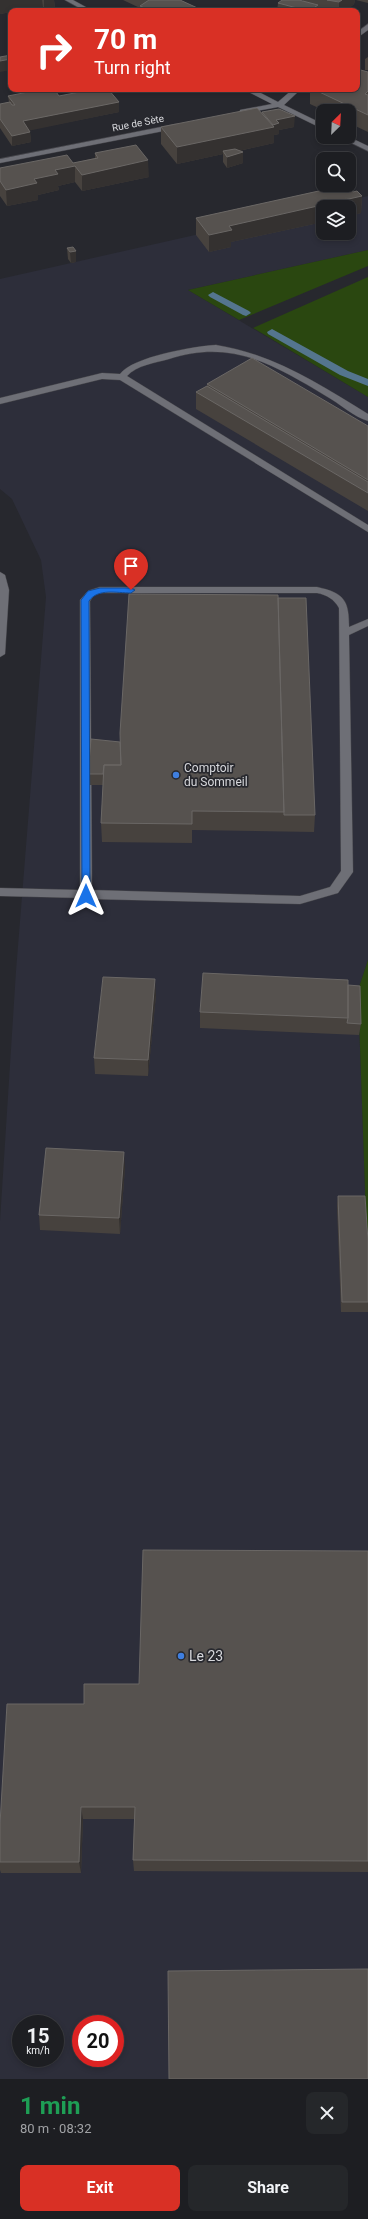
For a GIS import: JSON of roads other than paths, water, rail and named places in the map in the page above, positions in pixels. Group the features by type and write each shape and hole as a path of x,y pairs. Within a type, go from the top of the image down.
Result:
{"street":[{"path":"68,0 84,8"},
{"path":"360,33 368,26"},
{"path":"253,92 316,124"},
{"path":"235,114 279,105 294,92"},
{"name":"Rue de Sète","path":"0,161 188,123"},
{"path":"356,143 368,149"},
{"path":"122,377 125,372 137,365 195,348 236,350 276,364 368,418"},
{"path":"0,401 102,376 122,377 368,529"},
{"path":"0,575 4,590 0,654"},
{"path":"0,892 86,896 300,900 334,890 347,872 344,608 340,599 331,593 317,590 100,590 91,593 85,600 86,896"},
{"path":"344,633 368,622"}],"waterway":[{"path":"213,295 246,313"},
{"path":"272,332 344,373 368,383"}],"place":[{"name":"Comptoir du Sommeil","path":"176,775"},
{"name":"Le 23","path":"181,1656"}]}
